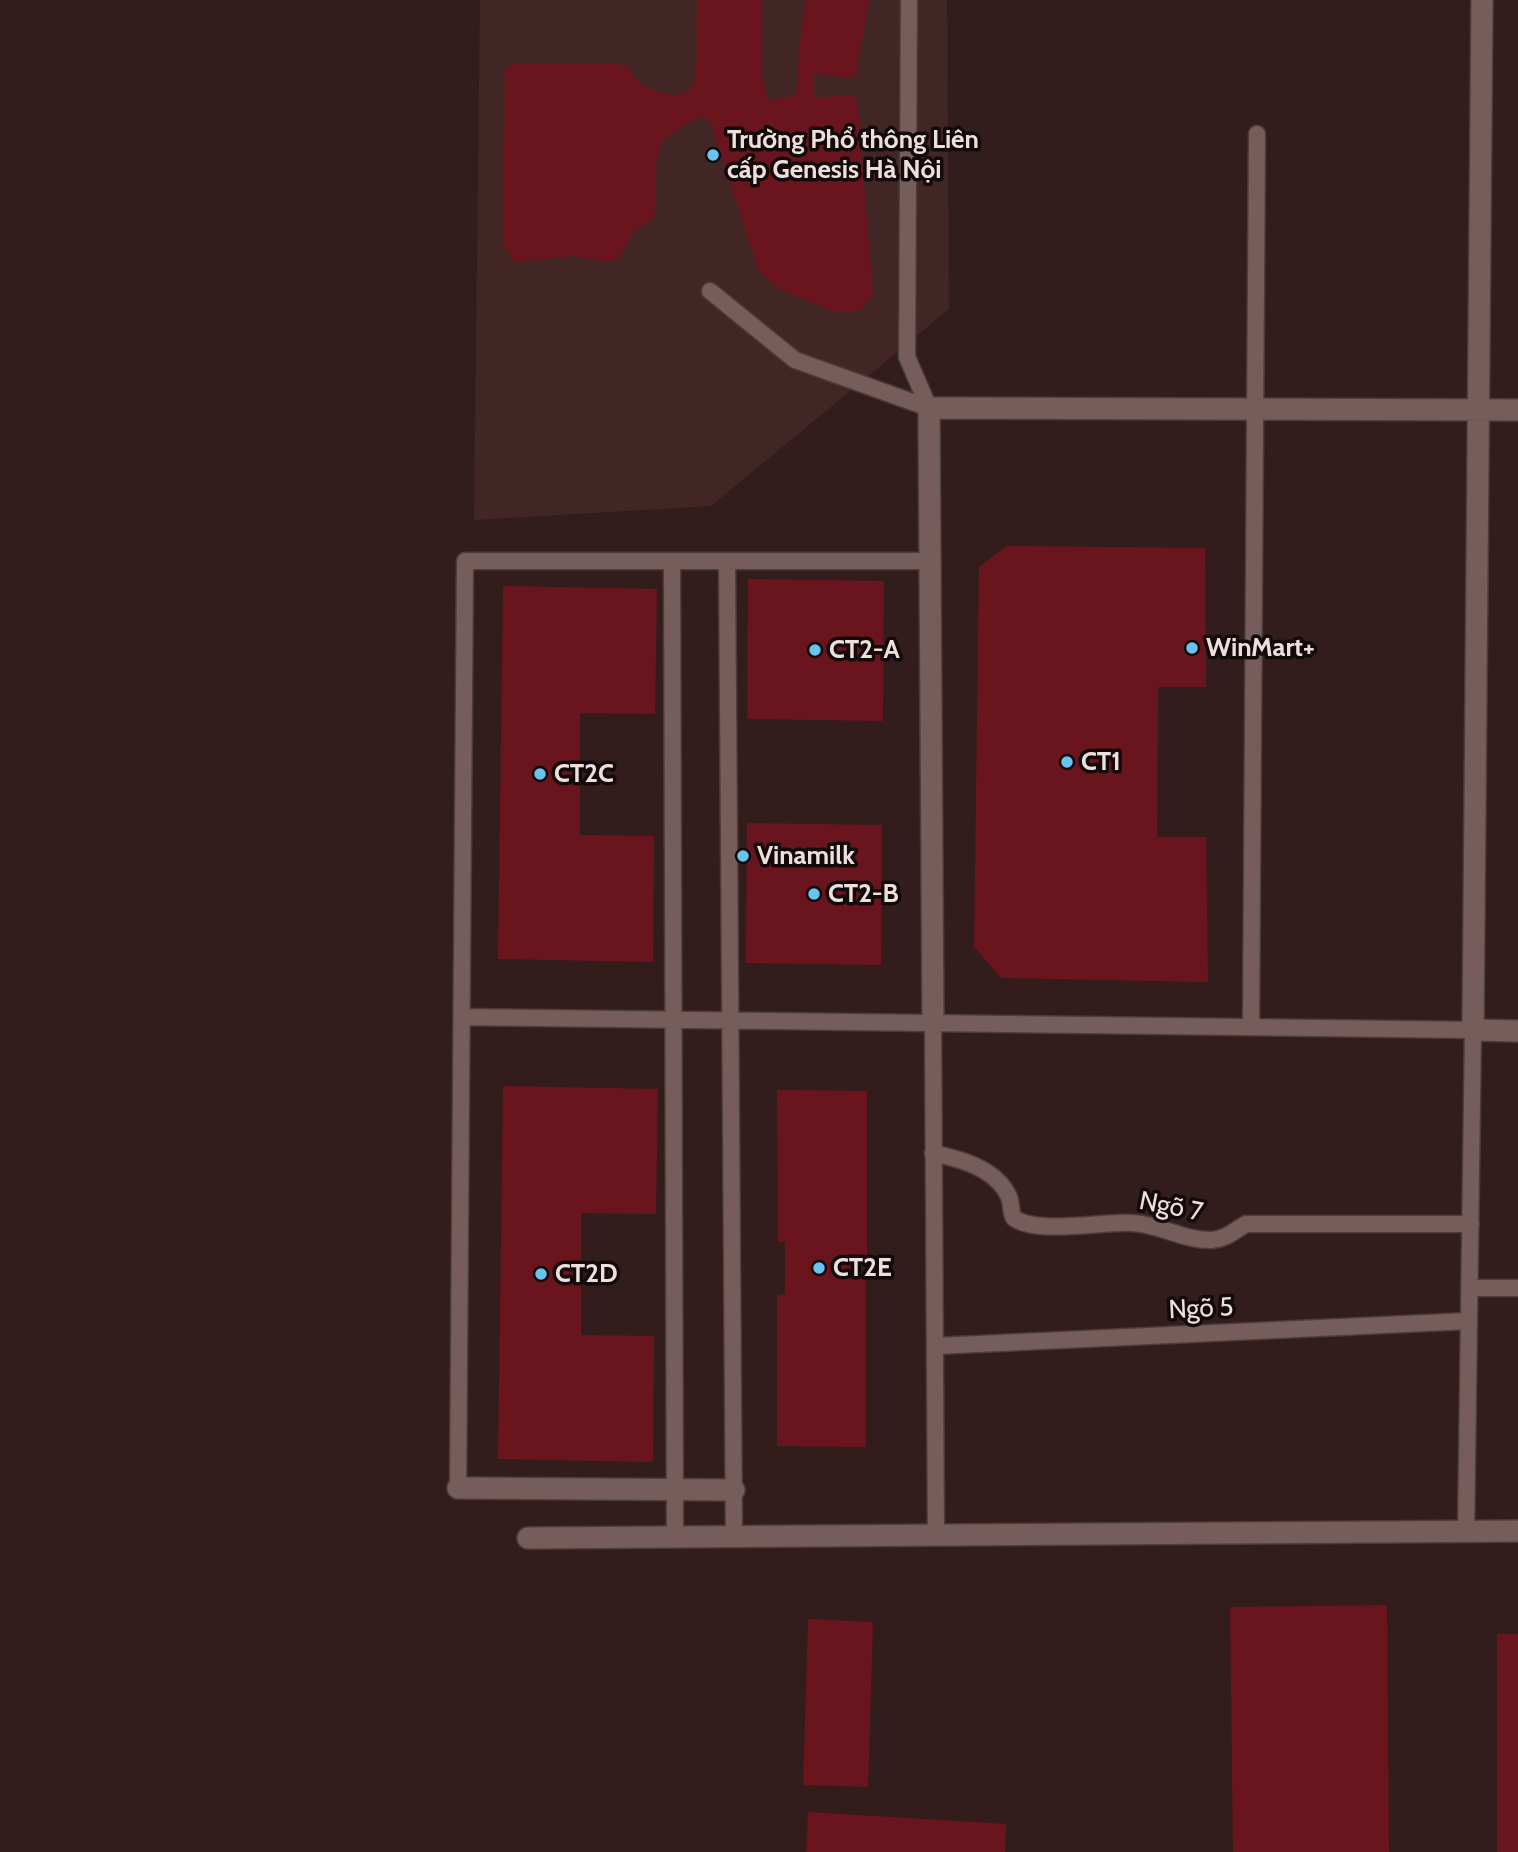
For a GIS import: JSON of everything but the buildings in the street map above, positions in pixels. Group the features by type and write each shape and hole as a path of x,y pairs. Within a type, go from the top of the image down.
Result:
{"street":[{"path":"1482,0 1473,1030 1518,1031"},
{"path":"933,1022 929,408 1518,410"},
{"path":"458,1488 734,1490"},
{"path":"528,1538 1518,1531"}],"lane":[{"path":"909,0 907,357 929,408"},
{"path":"1251,1027 1257,134"},
{"path":"710,291 795,360 929,408"},
{"path":"458,1488 465,561 931,561"},
{"path":"672,561 675,1537"},
{"path":"727,561 734,1536"},
{"path":"462,1017 1473,1030 1466,1532"},
{"path":"933,1022 936,1535"},
{"name":"Ngõ 7","path":"933,1153 959,1158 987,1172 1009,1198 1014,1218 1033,1224 1067,1226 1132,1223 1209,1240 1228,1237 1246,1224 1471,1224"},
{"path":"1470,1288 1518,1288"},
{"name":"Ngõ 5","path":"935,1346 1469,1321"}],"shaded area":[{"name":"Trường Phổ thông Liên cấp Genesis Hà Nội","path":"480,0 947,0 949,309 711,506 474,520"}],"place":[{"name":"Trường Phổ thông Liên cấp Genesis Hà Nội","path":"713,155"},
{"name":"WinMart+","path":"1192,648"},
{"name":"CT2-A","path":"815,650"},
{"name":"CT1","path":"1067,762"},
{"name":"CT2C","path":"540,774"},
{"name":"Vinamilk","path":"743,856"},
{"name":"CT2-B","path":"814,894"},
{"name":"CT2E","path":"819,1268"},
{"name":"CT2D","path":"541,1274"}]}
